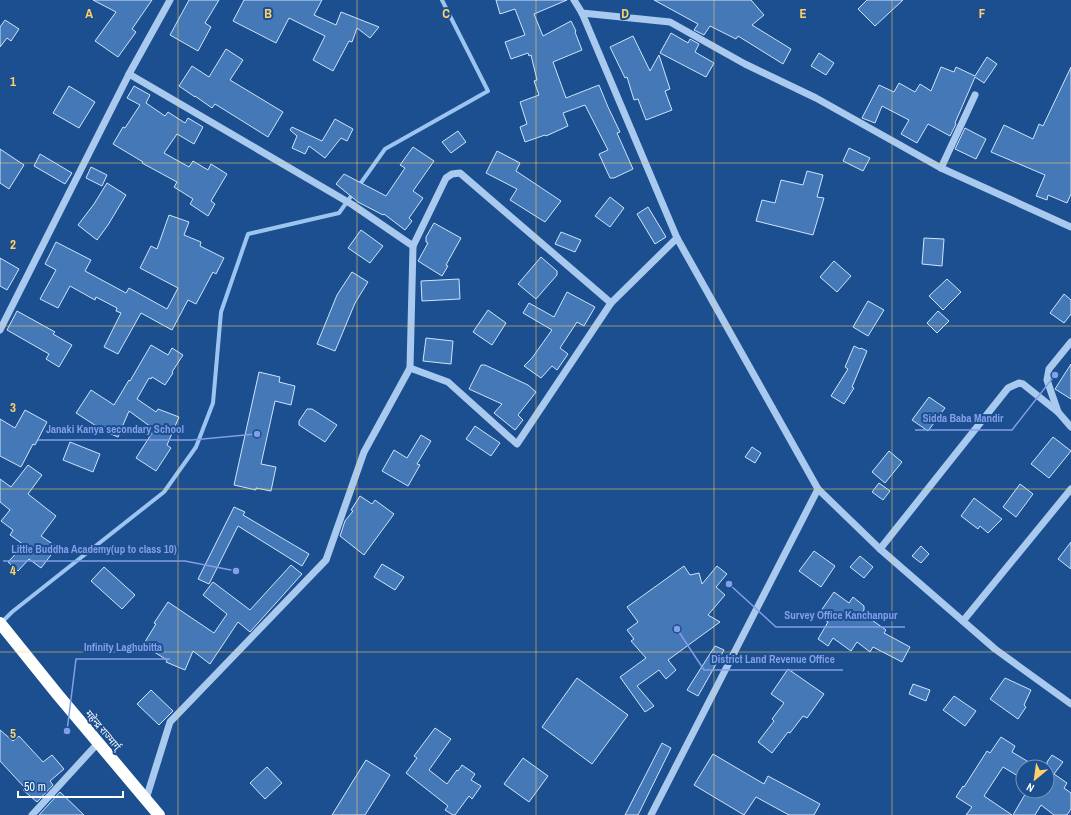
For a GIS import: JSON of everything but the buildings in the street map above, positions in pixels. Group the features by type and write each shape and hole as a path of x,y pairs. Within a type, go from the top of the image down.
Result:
{"highway":[{"name":"महेन्द्र राज्मार्ग्","path":"0,623 159,815"}],"street":[{"path":"0,330 129,74 170,0"},
{"path":"574,0 582,13 677,238 818,489 880,549 995,649 1071,704"},
{"path":"582,13 670,22 745,64 816,98 941,168 1071,227"},
{"path":"129,74 340,197 413,246"},
{"path":"941,168 975,95"},
{"path":"146,799 170,722 326,560 364,452 410,368 413,246 446,178 452,174 460,173 611,304"},
{"path":"410,368 448,382 517,444 611,304 677,238"},
{"path":"1058,412 1047,380 1048,373 1049,369 1071,342"},
{"path":"880,549 1008,388 1018,383 1023,384 1058,412 1071,427"},
{"path":"651,815 818,489"},
{"path":"963,621 1071,489"},
{"path":"32,815 98,743"}],"waterway":[{"path":"358,187 385,149 488,91 442,0"},
{"path":"2,622 12,612 164,492 196,447 213,403 221,312 248,234 339,213 354,192"}],"place":[{"name":"Sidda Baba Mandir","path":"1055,375"},
{"name":"Janaki Kanya secondary School","path":"257,434"},
{"name":"Little Buddha Academy(up to class 10)","path":"236,571"},
{"name":"Survey Office Kanchanpur","path":"729,584"},
{"name":"District Land Revenue Office","path":"677,629"},
{"name":"Infinity Laghubitta","path":"67,731"}]}
